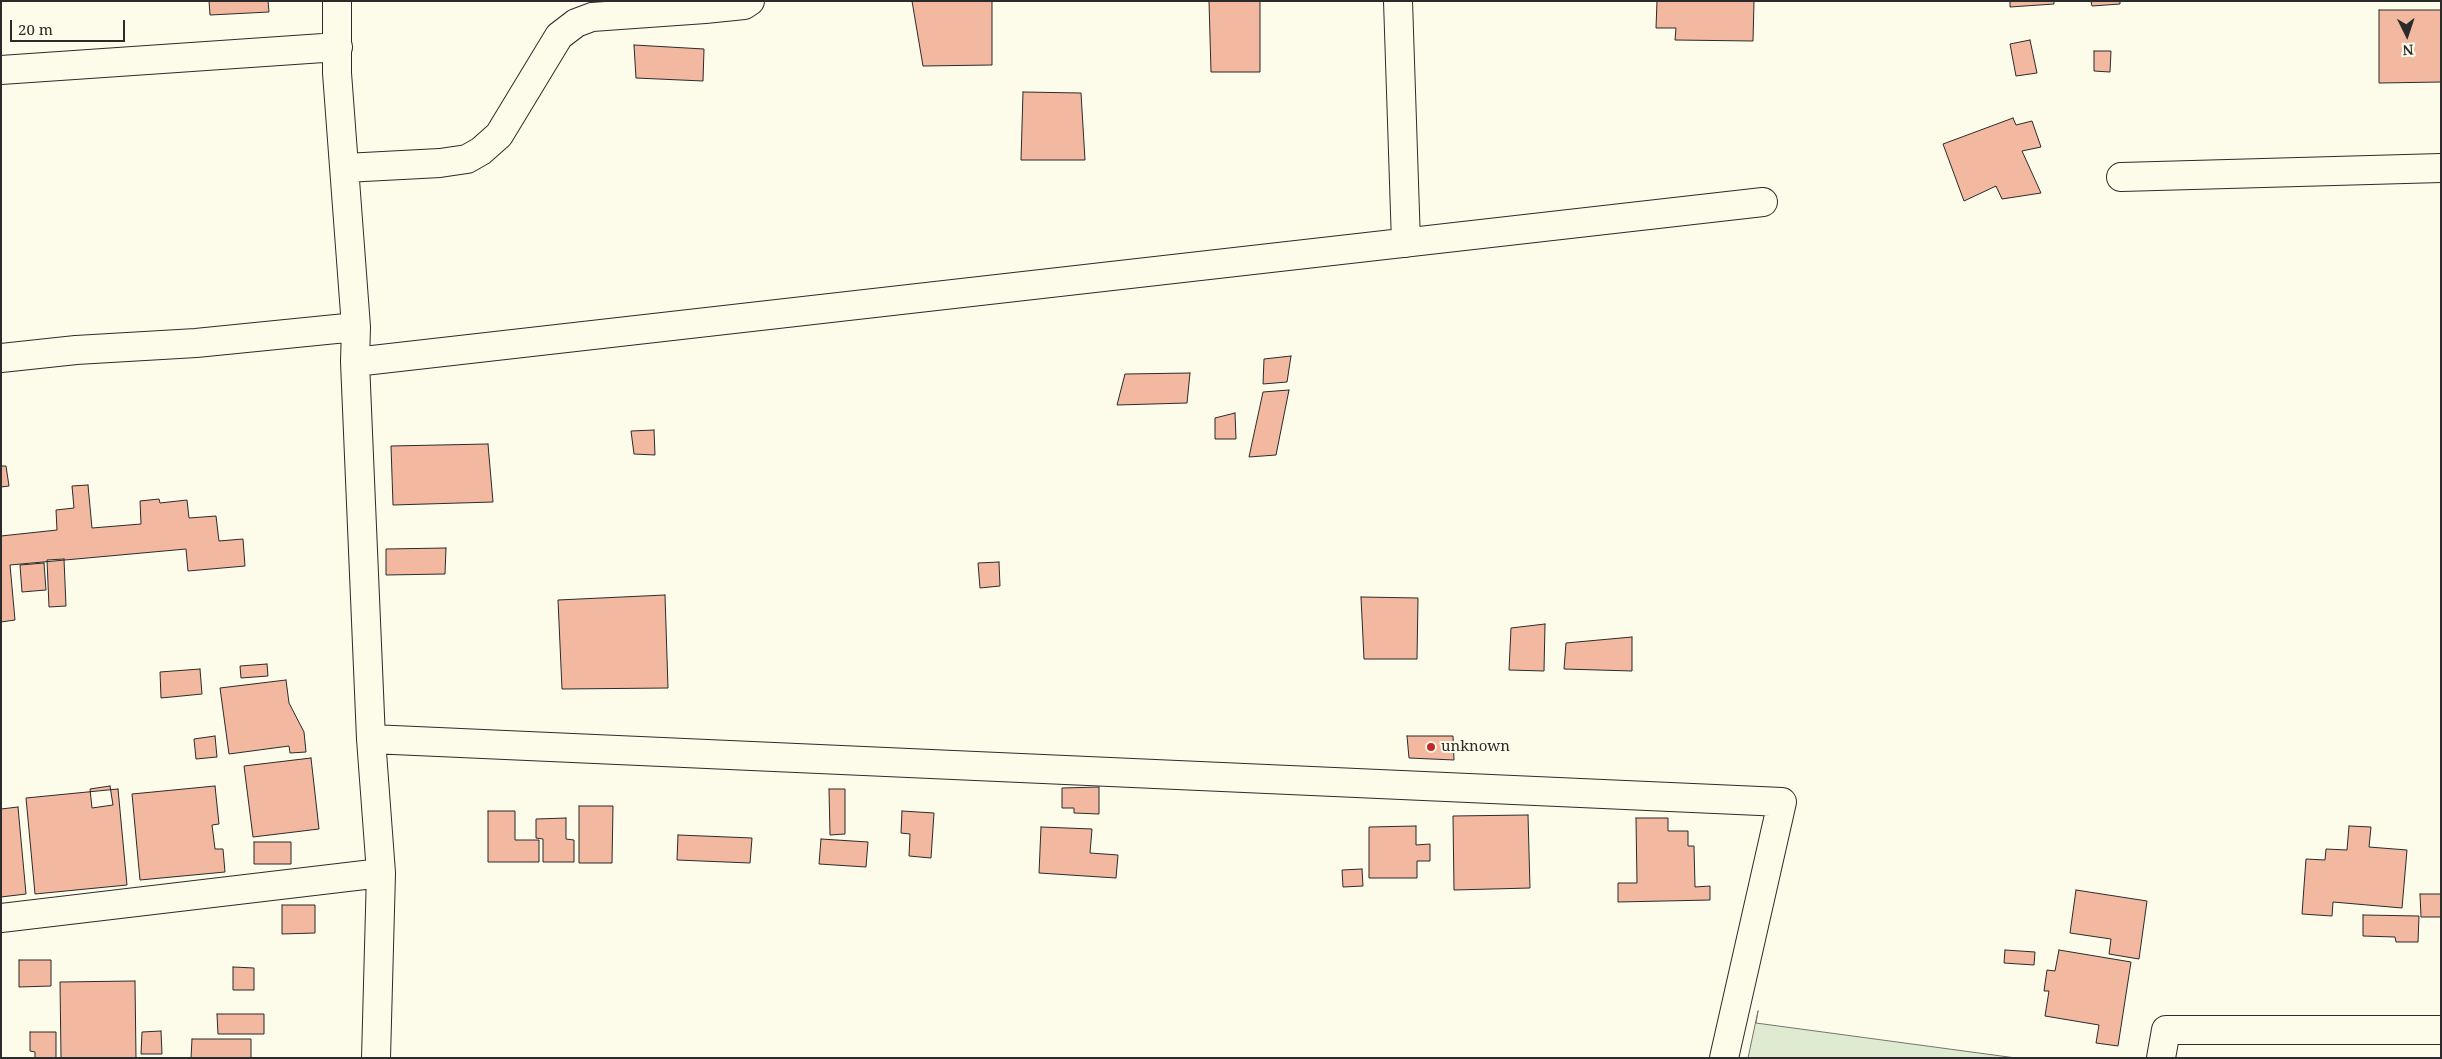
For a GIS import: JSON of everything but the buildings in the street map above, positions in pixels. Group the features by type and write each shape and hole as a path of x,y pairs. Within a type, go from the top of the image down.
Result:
{"street":[{"path":"337,1 338,73 356,327 355,362 371,740 381,873 376,1058"},
{"path":"345,168 440,163 466,159 481,151 499,135 560,36 576,23 592,17 705,9 744,5 750,1"},
{"path":"1398,1 1406,243"},
{"path":"1,70 338,47"},
{"path":"2121,177 2441,168"},
{"path":"355,362 1762,202"},
{"path":"1,358 356,327"},
{"path":"371,740 1782,802 1724,1058"},
{"path":"1,918 381,873"},
{"path":"2161,1058 2166,1030 2441,1030"}],"green space":[{"path":"1758,1011 1756,1023 2016,1058 1748,1058"}],"place":[{"name":"unknown","path":"1431,747"}]}
